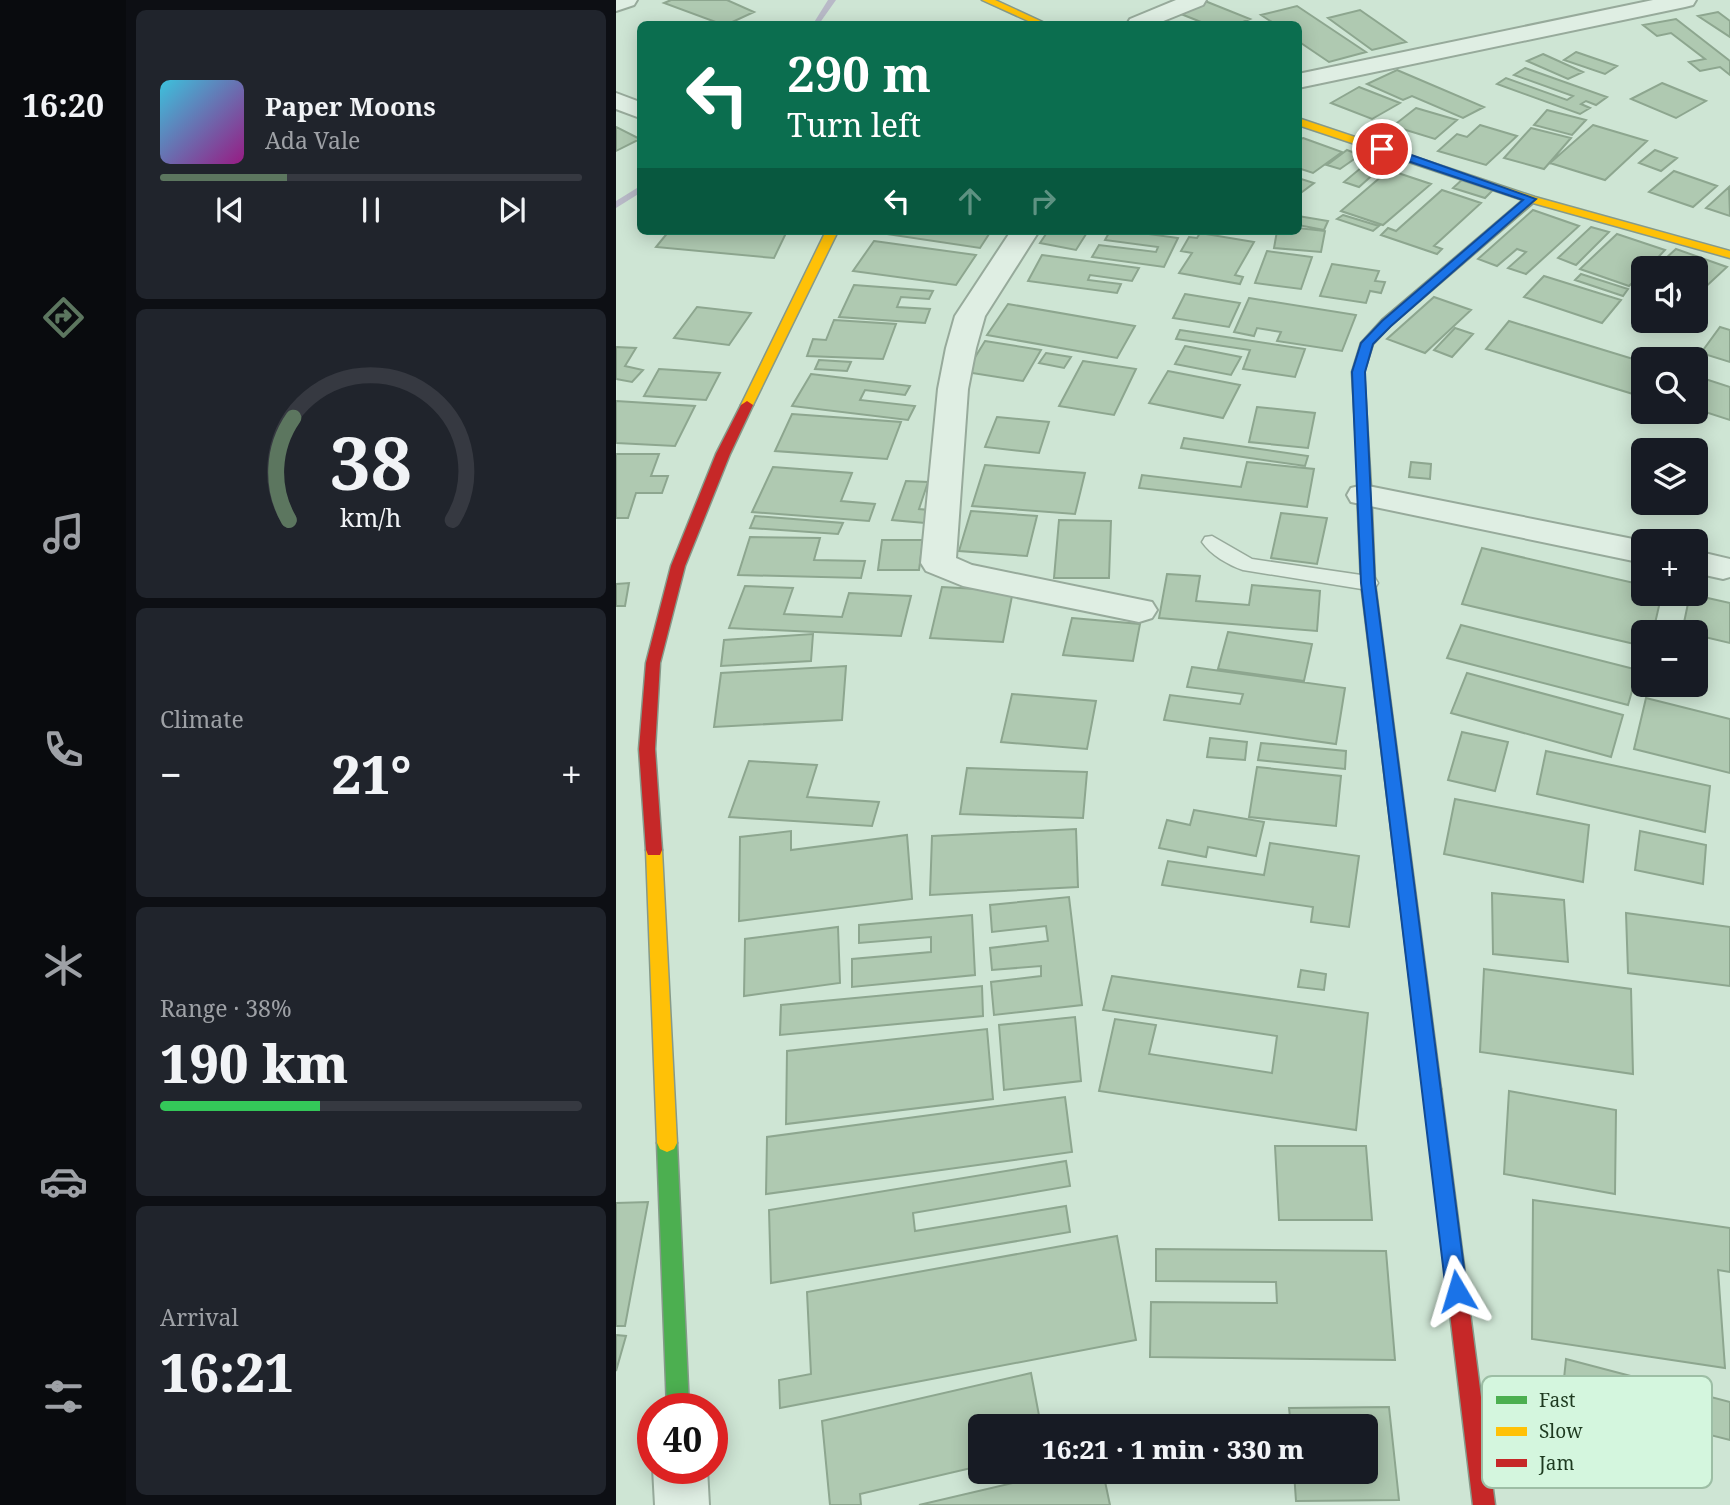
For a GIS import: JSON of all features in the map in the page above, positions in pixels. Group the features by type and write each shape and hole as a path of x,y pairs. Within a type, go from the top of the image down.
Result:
{"street":[{"path":"616,4 626,0"},
{"path":"987,0 1035,21"},
{"path":"1145,21 1195,0"},
{"path":"1302,80 1683,0"},
{"path":"616,100 637,110"},
{"path":"1302,122 1531,199 1730,255"},
{"path":"1484,1505 1368,583 1359,372 1367,343 1441,274 1531,199"},
{"path":"677,1393 660,948 648,749 653,663 678,566 723,454 830,235"},
{"path":"1022,235 970,316 961,348 953,389 938,563 963,575 1139,610"},
{"path":"1363,495 1631,550"},
{"path":"681,1484 682,1505"}],"lane":[{"path":"1212,542 1237,561 1250,565 1368,583"}],"building":[{"path":"671,0 727,0 754,12 734,21 713,21 664,3"},
{"path":"1205,1 1250,19 1198,21 1181,14"},
{"path":"1297,6 1366,52 1329,62 1302,44 1302,21 1270,21 1261,15"},
{"path":"1360,10 1406,42 1372,50 1328,18"},
{"path":"1718,12 1730,21 1730,37 1698,16"},
{"path":"1676,19 1730,61 1730,75 1720,67 1700,71 1689,62 1705,59 1671,33 1657,36 1643,25"},
{"path":"1576,52 1617,66 1605,74 1564,60"},
{"path":"1543,54 1583,72 1568,79 1527,61"},
{"path":"1525,68 1607,97 1596,105 1586,101 1581,104 1590,108 1580,114 1497,84 1506,78 1567,100 1573,96 1514,75"},
{"path":"1397,70 1484,107 1463,118 1412,96 1403,100 1367,84"},
{"path":"1662,83 1706,101 1676,118 1631,99"},
{"path":"1359,87 1400,103 1372,119 1331,103"},
{"path":"1416,108 1457,120 1435,139 1393,126"},
{"path":"1547,110 1586,120 1572,135 1534,125"},
{"path":"1480,125 1517,136 1486,165 1438,151 1457,134 1467,137"},
{"path":"1593,125 1647,141 1605,180 1550,163"},
{"path":"616,127 637,138 637,140 616,151"},
{"path":"1531,128 1571,138 1544,169 1504,158"},
{"path":"1302,139 1342,152 1313,173 1302,169"},
{"path":"1347,150 1360,155 1340,169 1327,165"},
{"path":"1655,150 1677,158 1661,171 1639,163"},
{"path":"1362,167 1377,171 1359,187 1344,182"},
{"path":"1389,170 1431,184 1383,225 1341,211"},
{"path":"1674,171 1717,186 1693,207 1649,192"},
{"path":"1464,178 1495,188 1485,198 1453,188"},
{"path":"1302,179 1314,183 1302,192"},
{"path":"1729,187 1730,216 1706,208"},
{"path":"1442,190 1481,203 1434,246 1442,249 1437,254 1381,235 1388,228 1396,231"},
{"path":"1533,210 1579,226 1526,274 1508,268 1526,252 1517,249 1497,266 1478,259"},
{"path":"1343,215 1379,226 1373,231 1337,219"},
{"path":"1302,217 1328,221 1324,230 1302,226"},
{"path":"1591,227 1609,232 1576,265 1558,258"},
{"path":"1302,228 1325,231 1321,252 1274,248 1276,235 1302,235"},
{"path":"1617,234 1665,250 1659,256 1631,256 1629,286 1580,269"},
{"path":"666,235 785,235 774,258 656,247"},
{"path":"894,235 988,235 980,248"},
{"path":"1045,235 1085,235 1076,250 1040,243"},
{"path":"1108,235 1178,238 1164,267 1092,257 1099,245 1156,252 1158,247 1105,240"},
{"path":"1199,235 1212,235 1254,242 1235,275 1243,277 1240,284 1179,273 1192,253 1181,251 1189,237 1197,238"},
{"path":"874,241 976,255 956,285 853,271"},
{"path":"1676,249 1696,256 1668,256"},
{"path":"1267,251 1312,257 1301,289 1255,283"},
{"path":"1042,255 1139,268 1132,281 1090,275 1088,280 1121,284 1117,293 1028,281"},
{"path":"1708,260 1727,267 1708,285"},
{"path":"1332,264 1379,271 1375,281 1385,282 1381,293 1370,291 1366,303 1320,296"},
{"path":"1581,274 1628,289 1623,296 1575,280"},
{"path":"1544,276 1621,300 1602,323 1524,297"},
{"path":"854,285 933,291 929,299 901,297 897,307 930,309 925,323 839,317"},
{"path":"1185,294 1240,303 1229,327 1173,318"},
{"path":"1434,297 1471,310 1425,353 1387,339"},
{"path":"1249,298 1356,315 1342,351 1277,341 1281,332 1257,328 1254,336 1234,332"},
{"path":"1008,304 1135,326 1117,358 987,335"},
{"path":"697,307 751,313 729,345 674,338"},
{"path":"834,320 896,324 883,359 807,356 813,339 826,340"},
{"path":"1509,321 1631,358 1631,393 1486,349"},
{"path":"1720,327 1730,330 1730,362 1708,355 1708,347 1705,347"},
{"path":"1455,328 1473,334 1452,357 1434,350"},
{"path":"1180,330 1305,349 1295,377 1243,369 1250,350 1176,339"},
{"path":"985,341 1041,350 1023,381 966,372"},
{"path":"1185,346 1241,357 1231,375 1175,364"},
{"path":"616,347 636,348 625,366 643,370 632,382 616,379"},
{"path":"1046,353 1071,357 1064,368 1039,363"},
{"path":"819,360 851,362 847,371 815,369"},
{"path":"1083,361 1136,369 1114,415 1059,406"},
{"path":"659,369 720,373 706,400 644,396"},
{"path":"1168,371 1240,385 1223,418 1149,403"},
{"path":"811,374 910,386 905,395 865,390 860,400 915,406 908,420 792,406"},
{"path":"1708,380 1730,387 1730,420 1708,413"},
{"path":"616,401 695,406 675,446 616,443"},
{"path":"1257,407 1315,413 1308,448 1249,442"},
{"path":"792,414 901,422 887,459 775,451"},
{"path":"997,417 1049,422 1039,453 985,447"},
{"path":"1184,438 1308,456 1305,466 1181,448"},
{"path":"616,454 659,454 651,476 668,476 662,493 636,493 628,518 616,518"},
{"path":"1247,462 1314,469 1307,507 1139,488 1142,475 1241,487"},
{"path":"1411,462 1431,464 1430,479 1409,477"},
{"path":"985,465 1085,473 1075,514 972,506"},
{"path":"773,467 852,473 841,501 875,504 869,521 752,512"},
{"path":"906,481 928,482 919,509 940,511 936,524 892,520"},
{"path":"971,511 1037,516 1027,556 959,551"},
{"path":"1281,513 1327,518 1317,564 1271,558"},
{"path":"755,516 843,523 838,534 750,528"},
{"path":"1059,520 1111,521 1109,578 1054,578"},
{"path":"750,537 820,538 814,560 865,561 861,578 738,575"},
{"path":"882,540 923,540 919,570 878,570"},
{"path":"1482,548 1631,582 1631,606 1659,606 1656,620 1631,620 1631,643 1462,604"},
{"path":"1167,574 1200,576 1196,601 1249,605 1252,585 1320,591 1317,631 1159,618"},
{"path":"629,583 625,606 616,606 616,584"},
{"path":"745,586 793,588 784,614 842,617 849,593 911,596 901,636 729,628"},
{"path":"942,587 1013,591 1003,642 930,638"},
{"path":"1708,598 1730,603 1730,643 1708,638 1708,620 1685,620 1687,606 1708,606"},
{"path":"1072,618 1140,624 1133,661 1063,655"},
{"path":"1461,625 1631,668 1631,694 1628,705 1447,658"},
{"path":"1228,632 1312,644 1304,681 1218,669"},
{"path":"813,634 811,661 721,666 724,640"},
{"path":"846,666 842,720 714,727 721,673"},
{"path":"1192,667 1345,688 1336,744 1164,720 1170,695 1240,704 1243,694 1187,687"},
{"path":"1467,673 1623,715 1611,757 1451,713"},
{"path":"1012,694 1096,701 1087,749 1001,742"},
{"path":"1646,698 1730,719 1730,773 1634,749"},
{"path":"1462,732 1508,742 1495,791 1448,780"},
{"path":"1210,738 1247,742 1245,760 1207,757"},
{"path":"1261,743 1346,751 1345,769 1258,760"},
{"path":"1546,751 1710,786 1705,832 1537,794"},
{"path":"749,761 817,765 807,797 879,802 872,826 729,817"},
{"path":"1257,767 1341,776 1336,826 1249,817"},
{"path":"967,768 1087,772 1083,818 960,814"},
{"path":"1455,799 1589,825 1583,882 1444,854"},
{"path":"1194,810 1264,822 1256,856 1208,847 1206,857 1159,848 1167,820 1190,825"},
{"path":"1076,829 1078,887 930,895 932,836"},
{"path":"791,831 791,850 907,835 912,899 739,921 740,837"},
{"path":"1640,831 1706,845 1703,884 1635,870"},
{"path":"1270,843 1359,856 1349,927 1311,922 1313,907 1162,885 1168,861 1264,875"},
{"path":"1492,893 1564,900 1568,962 1493,954"},
{"path":"1069,897 1082,1005 994,1015 991,982 1041,976 1041,966 992,970 990,948 1048,941 1046,926 992,932 990,905"},
{"path":"1626,913 1730,927 1730,986 1628,973"},
{"path":"972,915 975,975 852,987 852,959 931,952 931,937 859,943 859,925"},
{"path":"838,927 840,983 744,996 745,939"},
{"path":"1484,969 1631,989 1633,1074 1480,1052"},
{"path":"1301,970 1326,974 1324,990 1298,987"},
{"path":"1112,976 1368,1013 1356,1130 1099,1091 1115,1019 1156,1025 1149,1054 1272,1073 1277,1036 1103,1010"},
{"path":"982,986 983,1016 780,1035 781,1005"},
{"path":"1075,1017 1081,1081 1004,1090 999,1025"},
{"path":"987,1029 993,1099 786,1124 787,1051"},
{"path":"1509,1091 1616,1110 1615,1194 1504,1174"},
{"path":"1065,1097 1072,1152 766,1194 767,1137"},
{"path":"1275,1146 1366,1146 1372,1220 1279,1220"},
{"path":"1066,1161 1070,1186 913,1213 915,1231 1066,1206 1070,1232 771,1283 769,1210"},
{"path":"1533,1200 1730,1228 1730,1272 1718,1270 1725,1368 1532,1339"},
{"path":"648,1202 625,1326 616,1326 616,1203"},
{"path":"1117,1236 1136,1340 780,1408 779,1380 811,1374 807,1292"},
{"path":"1156,1249 1386,1251 1395,1360 1150,1357 1151,1302 1277,1303 1276,1282 1156,1281"},
{"path":"616,1335 626,1336 616,1371"},
{"path":"1566,1359 1631,1376 1564,1376"},
{"path":"1031,1373 1039,1414 968,1414 968,1469 860,1494 861,1505 830,1505 822,1421"},
{"path":"1712,1397 1730,1402 1730,1440 1712,1435"},
{"path":"1389,1407 1399,1500 1296,1501 1295,1484 1378,1484 1378,1414 1290,1414 1289,1408"},
{"path":"1008,1484 1106,1484 1110,1505 919,1505"}],"waterway":[{"path":"818,21 832,0"},
{"path":"616,205 637,192"}],"traffic: fast":[{"path":"1364,488 1368,583 1432,1089"},
{"path":"667,1143 677,1393"}],"traffic: slow":[{"path":"987,0 1035,21"},
{"path":"1302,122 1531,199 1730,255"},
{"path":"1364,488 1358,372 1367,343 1386,323 1531,199"},
{"path":"747,405 830,235"},
{"path":"654,850 667,1143"}],"traffic: jam":[{"path":"654,850 647,749 653,663 678,566 723,454 747,405"},
{"path":"1432,1089 1484,1505"}],"route":[{"path":"1382,149 1531,199 1386,323 1367,343 1359,372 1368,583 1457,1291"}]}
